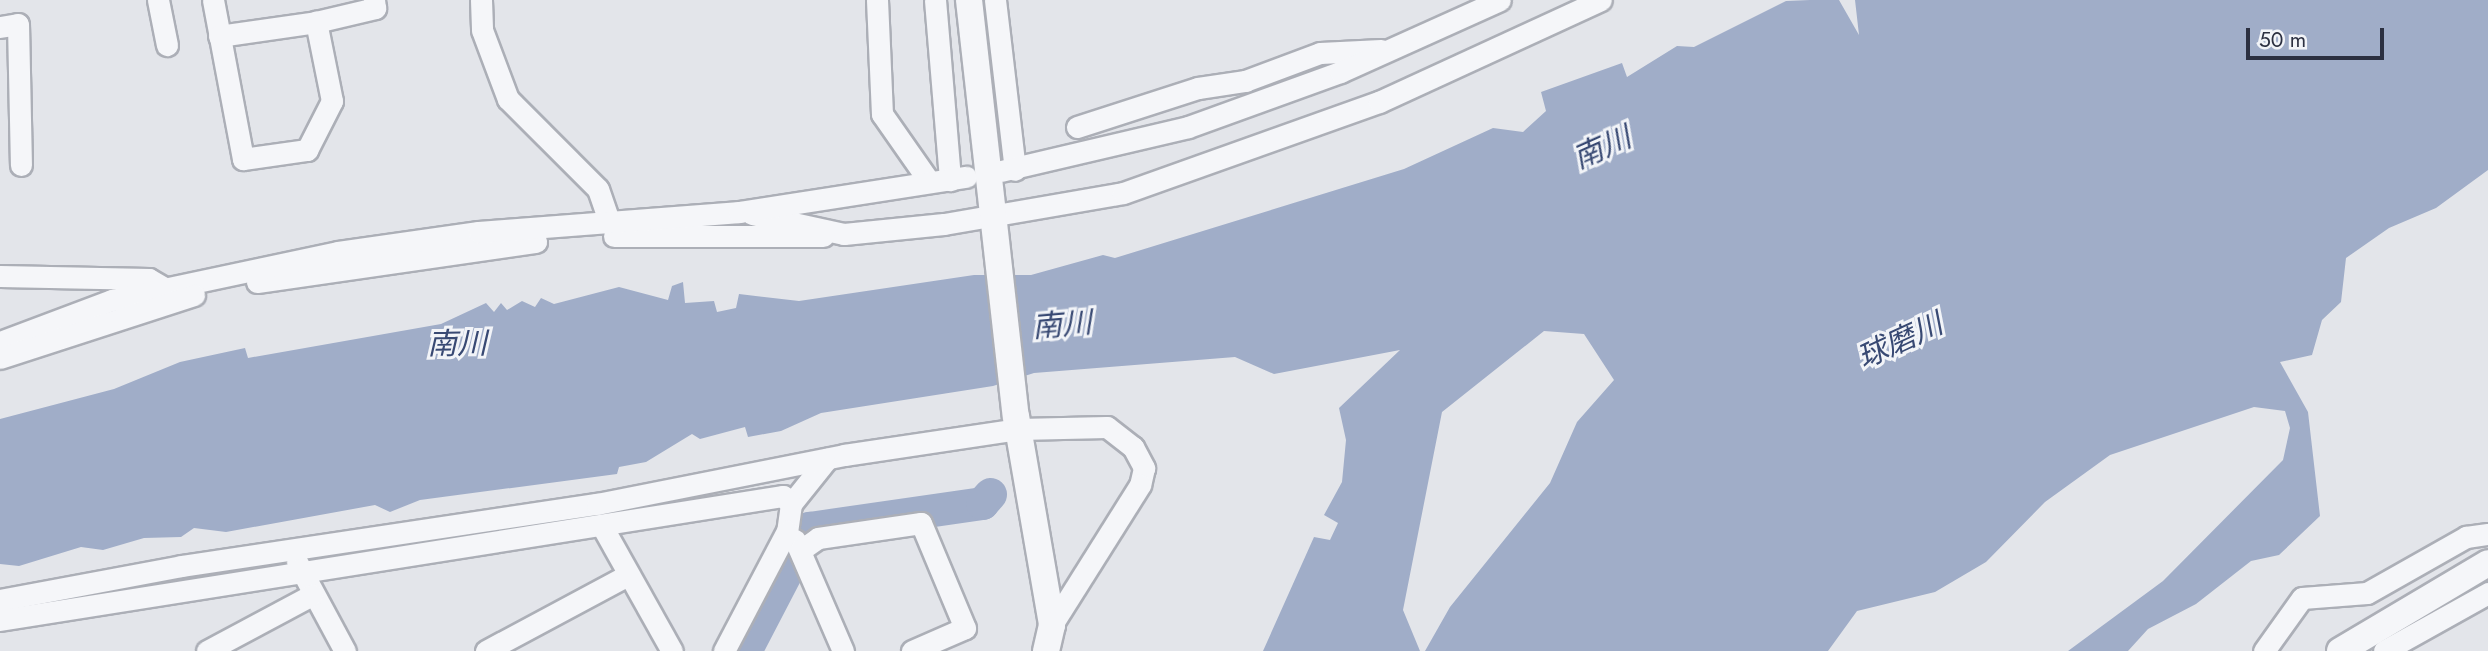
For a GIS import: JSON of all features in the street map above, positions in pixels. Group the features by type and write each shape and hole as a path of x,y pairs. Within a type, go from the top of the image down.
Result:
{"street":[{"path":"158,0 167,45"},
{"path":"213,0 243,159 307,150 332,101 316,22"},
{"path":"219,36 316,22 375,8 374,0"},
{"path":"481,0 482,30 508,99 598,189 610,224"},
{"path":"877,0 882,114 928,180"},
{"path":"0,342 163,287 351,250 739,212 928,180 958,178 935,0"},
{"path":"969,0 992,221 1018,422 1052,625"},
{"path":"995,0 1008,171 1188,127 1393,49 1500,0"},
{"path":"1459,21 1465,0"},
{"path":"0,358 172,300 423,254 623,236 790,239 992,221 1123,193 1379,102 1601,0"},
{"path":"0,27 18,24 21,165"},
{"path":"1077,127 1198,88 1245,81 1320,53 1393,49"},
{"path":"739,212 844,233"},
{"path":"0,276 149,279 163,287"},
{"path":"0,600 339,542 597,504 1018,422 1107,427 1133,447 1144,468 1140,485 1052,625 1046,651"},
{"path":"792,504 827,459"},
{"path":"0,620 783,496 792,504 796,544 843,651"},
{"path":"724,651 796,544 818,538 921,523 965,628 912,651"},
{"path":"602,526 672,651"},
{"path":"2264,651 2302,598 2367,593 2466,537 2488,534"},
{"path":"339,542 335,554 293,562 345,651"},
{"path":"2340,651 2488,563"},
{"path":"486,651 628,575"},
{"path":"2384,651 2488,593"},
{"path":"207,651 312,595"}],"water":[{"path":"1839,0 1859,35 1855,0 2488,0 2488,170 2436,208 2389,228 2346,258 2341,302 2322,320 2312,355 2280,362 2308,412 2320,516 2279,555 2251,561 2196,604 2148,629 2128,651 2068,651 2163,581 2283,460 2290,428 2285,411 2254,407 2110,455 2045,502 1986,562 1935,592 1857,611 1828,651 1425,651 1450,607 1550,483 1577,422 1614,380 1584,334 1544,331 1442,412 1403,610 1420,651 1263,651 1314,537 1330,540 1338,523 1324,515 1342,482 1346,440 1339,408 1400,350 1274,374 1235,357 1034,373 993,386 821,413 781,431 748,437 745,427 700,439 692,434 646,462 619,467 617,474 420,500 390,512 375,505 226,532 194,528 181,537 144,538 103,550 81,547 19,566 0,564 0,419 114,389 180,362 245,348 248,358 441,324 486,303 494,312 501,303 507,310 522,301 535,307 541,298 554,304 619,287 668,300 672,286 683,282 685,303 714,301 717,312 736,308 739,294 799,301 974,275 1031,275 1103,255 1115,258 1404,169 1493,128 1523,132 1546,111 1541,92 1622,63 1627,77 1677,46 1694,47 1786,1"}],"waterway":[{"path":"745,651 809,528 982,503 990,494"}],"water label":[{"name":"南川","path":"1602,148"},
{"name":"南川","path":"1062,325"},
{"name":"球磨川","path":"1900,341"},
{"name":"南川","path":"457,344"}]}
